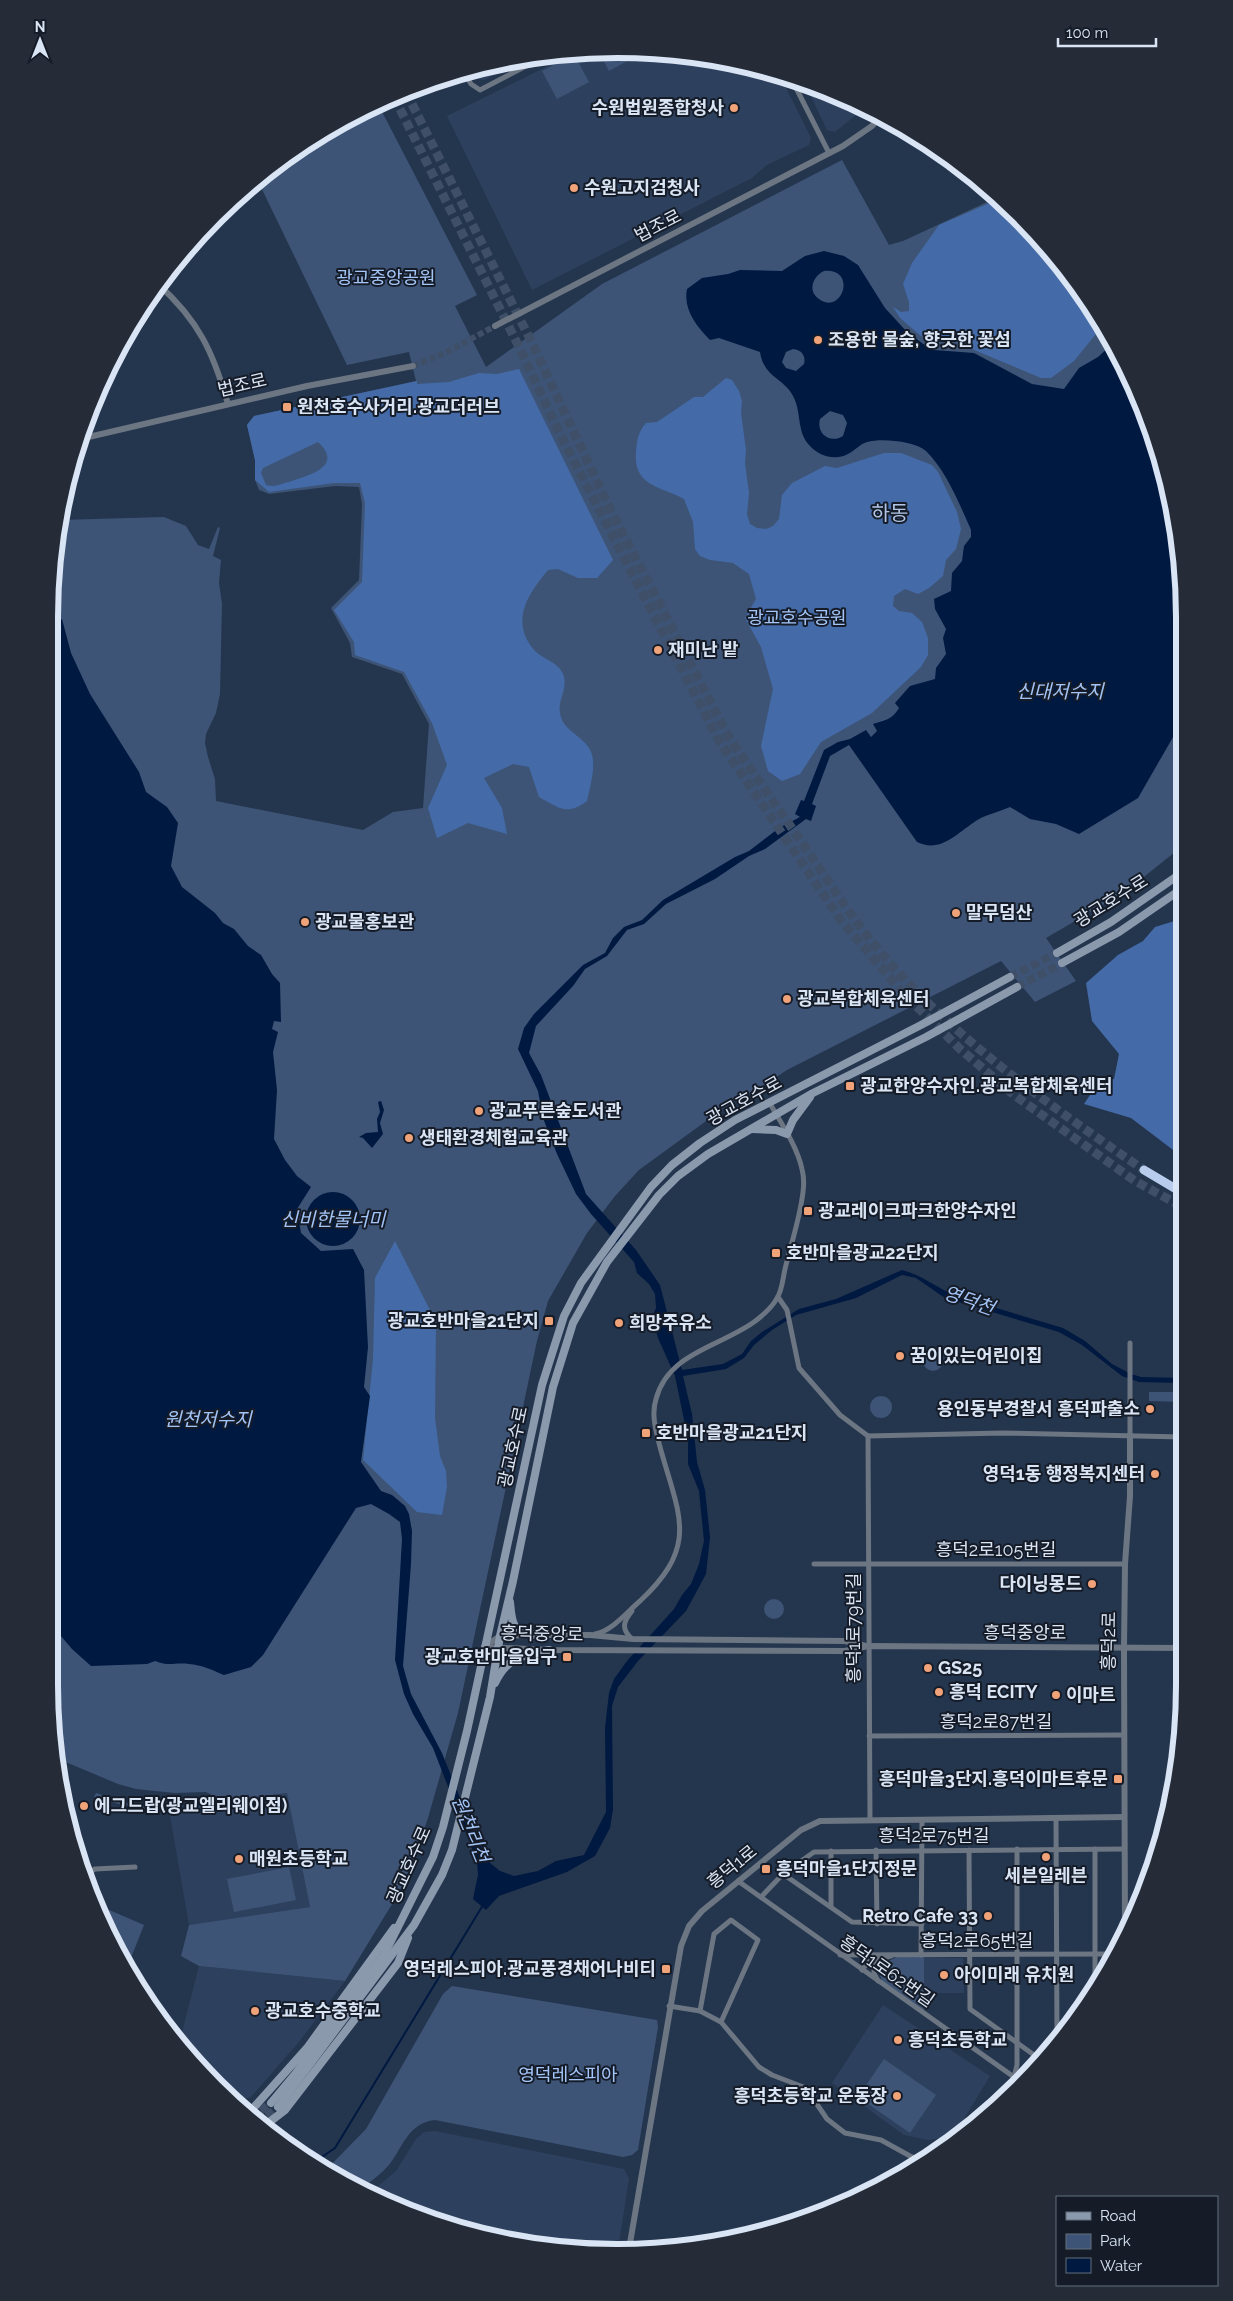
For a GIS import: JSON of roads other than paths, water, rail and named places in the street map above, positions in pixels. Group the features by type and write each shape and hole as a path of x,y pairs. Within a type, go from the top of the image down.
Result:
{"highway":[{"path":"1144,1170 1176,1189"}],"main road":[{"name":"광교호수로","path":"1057,953 1111,922 1176,877"},
{"name":"광교호수로","path":"1062,963 1119,932 1176,893"},
{"name":"광교호수로","path":"1010,977 921,1025 735,1120 672,1165 627,1217 581,1283 564,1316 542,1385 467,1731 443,1827 433,1858 384,1955 296,2073 275,2105 414,1924 442,1875 452,1850 474,1754 490,1697 500,1636 553,1387 573,1323 607,1262 634,1224 678,1176 708,1154 813,1093 926,1037 1017,987"},
{"path":"747,1130 761,1128 787,1134 798,1112 813,1093"},
{"path":"510,1594 512,1622 523,1633 537,1635"},
{"path":"490,1697 500,1672 509,1662 523,1656 549,1650"},
{"path":"253,2109 307,2048 376,1950 403,1916"},
{"path":"269,2122 285,2110 398,1963 414,1924"}],"street":[{"path":"468,78 471,84 480,90 529,64"},
{"path":"795,87 829,153"},
{"name":"법조로","path":"496,326 829,153 860,135 875,121"},
{"path":"163,290 199,329 218,369 228,404"},
{"name":"법조로","path":"87,437 315,384 413,366"},
{"path":"590,1635 600,1633 611,1626 641,1600 668,1572 676,1555 680,1536 679,1515 656,1434 654,1416 659,1389 674,1368 695,1352 752,1324 765,1314 778,1297 804,1183 800,1161 770,1102"},
{"path":"778,1297 787,1310 799,1368 804,1376 840,1415 868,1436 1002,1433 1176,1437"},
{"path":"1130,1343 1130,1435"},
{"name":"흥덕2로","path":"1125,1917 1124,1648 1125,1564 1130,1496 1130,1435"},
{"name":"흥덕1로79번길","path":"868,1436 870,1820"},
{"name":"흥덕2로105번길","path":"814,1564 1125,1564"},
{"path":"633,1639 625,1631 623,1623 641,1600"},
{"name":"흥덕중앙로","path":"484,1647 500,1636 590,1635 633,1639 845,1641 868,1646 1176,1648"},
{"name":"흥덕중앙로","path":"484,1647 549,1650 845,1651 868,1646"},
{"name":"흥덕2로87번길","path":"869,1736 1124,1735"},
{"name":"흥덕1로","path":"630,2243 669,2006 681,1946 689,1926 702,1911 801,1830 820,1822 1124,1817"},
{"path":"1056,1818 1057,2029"},
{"path":"921,1954 922,1820"},
{"path":"1014,2077 1017,2065 1018,2042 1017,1849"},
{"path":"1095,1849 1095,1973"},
{"name":"흥덕2로75번길","path":"761,1898 783,1874 814,1852 831,1850 1124,1849"},
{"path":"831,1850 831,1907"},
{"path":"876,1850 876,1924"},
{"path":"969,1850 970,2009 1035,2055"},
{"path":"90,1872 95,1869 135,1867"},
{"path":"783,1874 852,1922 922,1924"},
{"name":"흥덕1로62번길","path":"738,1881 879,1983 1014,2077"},
{"path":"700,2010 714,1934 731,1920 758,1940 721,2022"},
{"name":"흥덕2로65번길","path":"840,1955 1106,1954"},
{"path":"862,1970 868,1962 876,1958 896,1955"},
{"path":"879,1983 874,1973 874,1965 880,1960 896,1955"},
{"path":"669,2006 700,2010 721,2022 752,2060 763,2070 806,2088 827,2119 841,2130 853,2136 881,2140 914,2157"}],"water":[{"path":"824,251 844,256 858,265 885,308 907,332 926,346 934,350 974,353 1032,384 1064,389 1079,368 1098,357 1107,349 1133,403 1146,437 1165,507 1171,544 1176,616 1176,732 1138,798 1079,834 1056,824 1030,819 1010,807 981,818 947,841 933,845 917,842 849,745 830,756 812,804 816,806 811,821 806,819 765,849 749,856 715,879 666,904 644,924 627,930 607,956 585,969 573,986 536,1026 529,1053 541,1075 586,1194 636,1250 660,1285 682,1370 723,1364 742,1354 751,1341 762,1332 799,1309 836,1299 902,1270 916,1275 956,1296 1063,1328 1085,1341 1112,1364 1131,1374 1141,1377 1176,1378 1176,1383 1139,1382 1122,1376 1082,1345 1059,1332 945,1298 916,1278 902,1275 856,1298 796,1315 772,1330 754,1345 744,1358 726,1369 683,1376 692,1414 697,1462 705,1490 710,1537 706,1574 686,1611 638,1661 618,1687 612,1706 613,1809 610,1828 595,1856 567,1872 499,1896 486,1910 473,1899 478,1875 477,1861 433,1748 413,1714 404,1694 395,1660 402,1539 400,1522 389,1514 371,1504 356,1508 263,1655 251,1667 224,1675 198,1665 165,1664 155,1661 147,1664 91,1666 72,1649 58,1633 58,622 62,619 71,653 90,694 139,772 146,792 167,807 178,823 171,866 182,887 215,913 223,923 234,929 248,946 261,955 272,974 280,983 281,1022 274,1021 272,1029 278,1032 273,1052 277,1090 274,1139 285,1160 297,1176 311,1187 297,1209 301,1233 321,1251 353,1249 364,1270 368,1347 364,1387 370,1396 361,1462 381,1491 392,1495 405,1506 409,1514 412,1531 411,1564 403,1666 411,1694 442,1753 474,1833 490,1863 500,1871 514,1876 538,1871 556,1861 584,1855 606,1812 605,1728 609,1693 614,1679 627,1661 674,1609 691,1584 699,1564 704,1541 699,1491 688,1464 688,1439 675,1376 658,1338 652,1317 656,1308 655,1294 649,1284 637,1273 634,1262 591,1214 576,1194 543,1118 538,1091 518,1049 524,1028 534,1014 583,965 605,953 613,938 624,927 642,920 663,900 735,857 749,851 779,828 800,817 795,814 801,800 804,801 824,750 866,730 871,737 877,731 873,724 894,715 899,708 895,703 910,686 935,679 936,668 946,654 943,638 946,629 935,609 934,599 951,591 952,573 962,561 964,546 971,537 971,530 952,488 940,468 926,451 914,445 898,441 881,440 864,443 848,454 838,457 823,455 814,450 803,435 793,396 785,385 770,373 762,361 760,352 719,338 710,340 692,317 687,303 687,289 702,278 740,270 782,271 805,256","holes":["824,271 834,272 841,277 843,290 840,297 827,303 815,296 812,288 814,280 820,273","793,349 801,352 804,358 804,364 796,371 786,368 782,362 786,352","830,411 843,415 847,423 843,436 833,439 822,433 819,424 820,419"]},
{"path":"381,1101 384,1110 380,1123 383,1134 372,1148 363,1138 359,1137 366,1133 378,1132 377,1119 380,1112 378,1102"},
{"name":"신비한물너미","path":"328,1192 338,1192 348,1196 356,1204 360,1219 356,1234 348,1242 338,1246 328,1246 318,1242 310,1234 306,1224 306,1214 310,1204 318,1196"}],"waterway":[{"name":"원천리천","path":"320,2158 335,2148 483,1905"}],"tunnel":[{"path":"409,98 532,343 609,507 728,736 864,932 922,998 982,1051 1045,1101 1144,1170"},
{"path":"397,103 520,349 557,428 718,739 840,919 903,993 960,1049 1014,1095 1135,1181 1176,1203"},
{"path":"413,366 445,353 495,326"},
{"path":"1010,977 1057,953"},
{"path":"1017,987 1062,963"},
{"path":"258,2113 271,2103"},
{"path":"264,2118 278,2107"}],"place":[{"name":"수원법원종합청사","path":"734,108"},
{"name":"수원고지검청사","path":"574,188"},
{"name":"조용한 물숲, 향긋한 꽃섬","path":"818,340"},
{"name":"원천호수사거리.광교더러브","path":"287,407"},
{"name":"재미난 밭","path":"658,650"},
{"name":"말무덤산","path":"956,913"},
{"name":"광교물홍보관","path":"305,922"},
{"name":"광교복합체육센터","path":"787,999"},
{"name":"광교한양수자인.광교복합체육센터","path":"850,1086"},
{"name":"광교푸른숲도서관","path":"479,1111"},
{"name":"생태환경체험교육관","path":"409,1138"},
{"name":"광교레이크파크한양수자인","path":"808,1211"},
{"name":"호반마을광교22단지","path":"776,1253"},
{"name":"광교호반마을21단지","path":"549,1321"},
{"name":"희망주유소","path":"619,1323"},
{"name":"꿈이있는어린이집","path":"900,1356"},
{"name":"용인동부경찰서 흥덕파출소","path":"1150,1409"},
{"name":"호반마을광교21단지","path":"646,1433"},
{"name":"영덕1동 행정복지센터","path":"1155,1474"},
{"name":"다이닝몽드","path":"1092,1584"},
{"name":"광교호반마을입구","path":"567,1657"},
{"name":"GS25","path":"928,1668"},
{"name":"흥덕 ECITY","path":"939,1692"},
{"name":"이마트","path":"1056,1695"},
{"name":"흥덕마을3단지.흥덕이마트후문","path":"1118,1779"},
{"name":"에그드랍(광교엘리웨이점)","path":"84,1806"},
{"name":"세븐일레븐","path":"1046,1857"},
{"name":"매원초등학교","path":"239,1859"},
{"name":"흥덕마을1단지정문","path":"766,1869"},
{"name":"Retro Cafe 33","path":"988,1916"},
{"name":"영덕레스피아.광교풍경채어나비티","path":"666,1969"},
{"name":"아이미래 유치원","path":"944,1975"},
{"name":"광교호수중학교","path":"255,2011"},
{"name":"흥덕초등학교","path":"898,2040"},
{"name":"흥덕초등학교 운동장","path":"897,2096"}],"district":[{"name":"하동","path":"890,513"}],"park label":[{"name":"광교중앙공원","path":"386,278"},
{"name":"광교호수공원","path":"797,618"},
{"name":"영덕레스피아","path":"568,2075"}],"water label":[{"name":"신대저수지","path":"1060,691"},
{"name":"영덕천","path":"969,1300"},
{"name":"원천저수지","path":"208,1419"}]}
